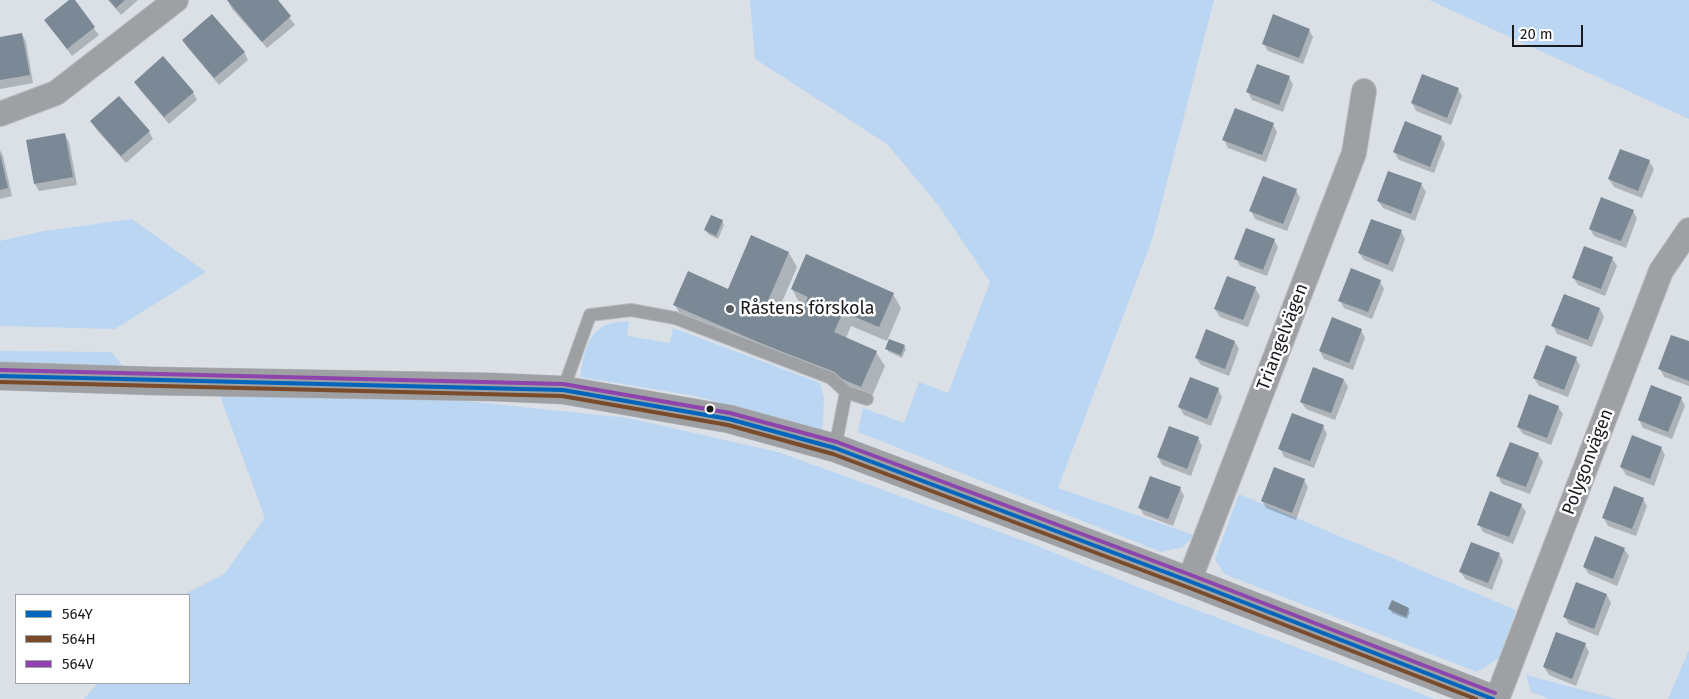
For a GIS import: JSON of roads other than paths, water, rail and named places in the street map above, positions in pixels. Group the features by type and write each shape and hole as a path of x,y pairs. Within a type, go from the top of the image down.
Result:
{"street":[{"path":"0,114 56,93 176,0"},
{"name":"Triangelvägen","path":"1189,581 1354,153 1364,91"},
{"name":"Polygonvägen","path":"1497,699 1661,271 1689,230"},
{"path":"0,376 564,390 729,419 835,448 1189,581 1493,699"}],"lane":[{"path":"564,390 590,315 631,310 675,318 831,378 846,392 867,399"},
{"path":"835,448 846,392"}],"place":[{"name":"Råstens förskola","path":"730,309"}]}
